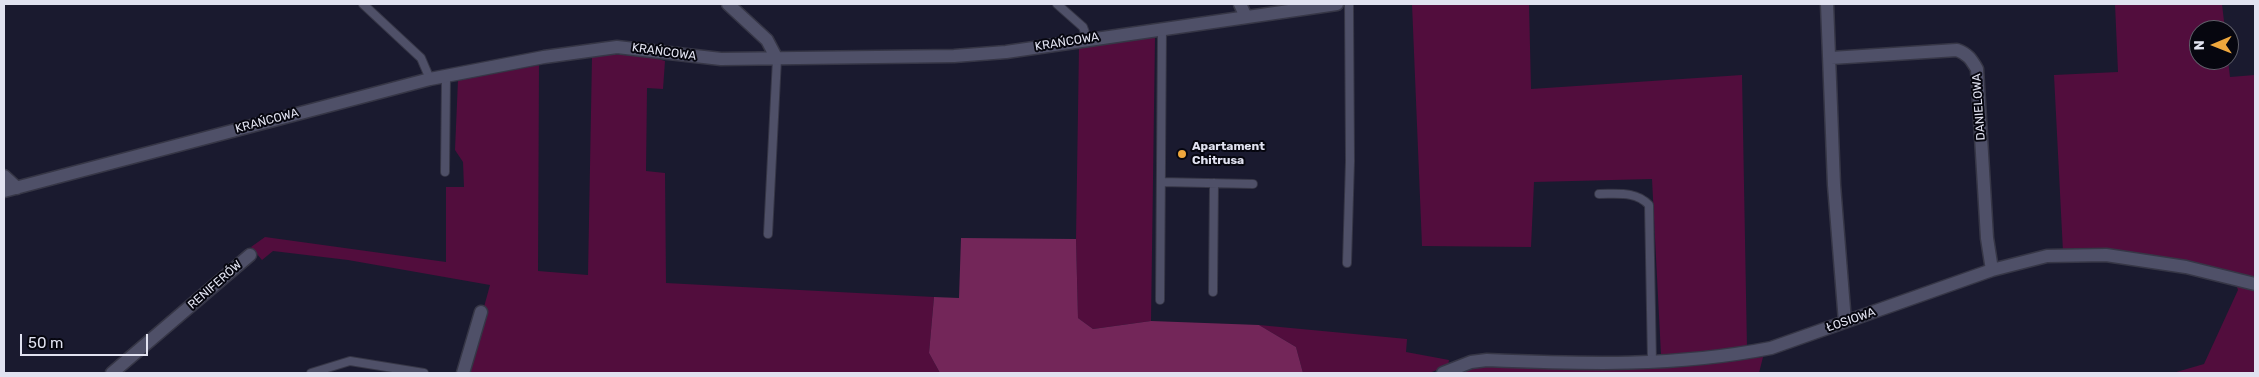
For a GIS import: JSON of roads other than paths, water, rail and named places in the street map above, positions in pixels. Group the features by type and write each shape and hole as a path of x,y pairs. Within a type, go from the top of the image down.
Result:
{"street":[{"path":"728,4 767,40 777,60"},
{"path":"1240,4 1246,17"},
{"name":"KRAŃCOWA","path":"4,191 430,79 544,57 617,47 632,47 703,58 777,60 954,56 1006,52 1088,38 1337,4"},
{"path":"1827,4 1834,185 1845,322"},
{"name":"DANIELOWA","path":"1830,58 1957,50 1966,53 1972,60 1977,69 1987,238 1992,270"},
{"path":"4,176 18,188"},
{"name":"ŁOSIOWA","path":"1442,373 1471,362 1487,360 1594,365 1652,363 1741,354 1771,348 1992,270 2047,256 2106,254 2195,269 2255,284"},
{"name":"RENIFERÓW","path":"112,373 250,255"},
{"path":"463,373 481,312"}],"lane":[{"path":"363,4 421,58 430,79"},
{"path":"1057,4 1083,27 1088,38"},
{"path":"1347,263 1350,161 1348,4"},
{"path":"1160,300 1162,28"},
{"path":"768,234 777,60"},
{"path":"445,172 446,76"},
{"path":"1161,182 1252,184"},
{"path":"1213,292 1214,183"},
{"path":"1600,194 1632,194 1642,197 1649,205 1652,363"},
{"path":"311,373 341,362 350,361 424,373"}],"place":[{"name":"Apartament Chitrusa","path":"1182,154"}]}
